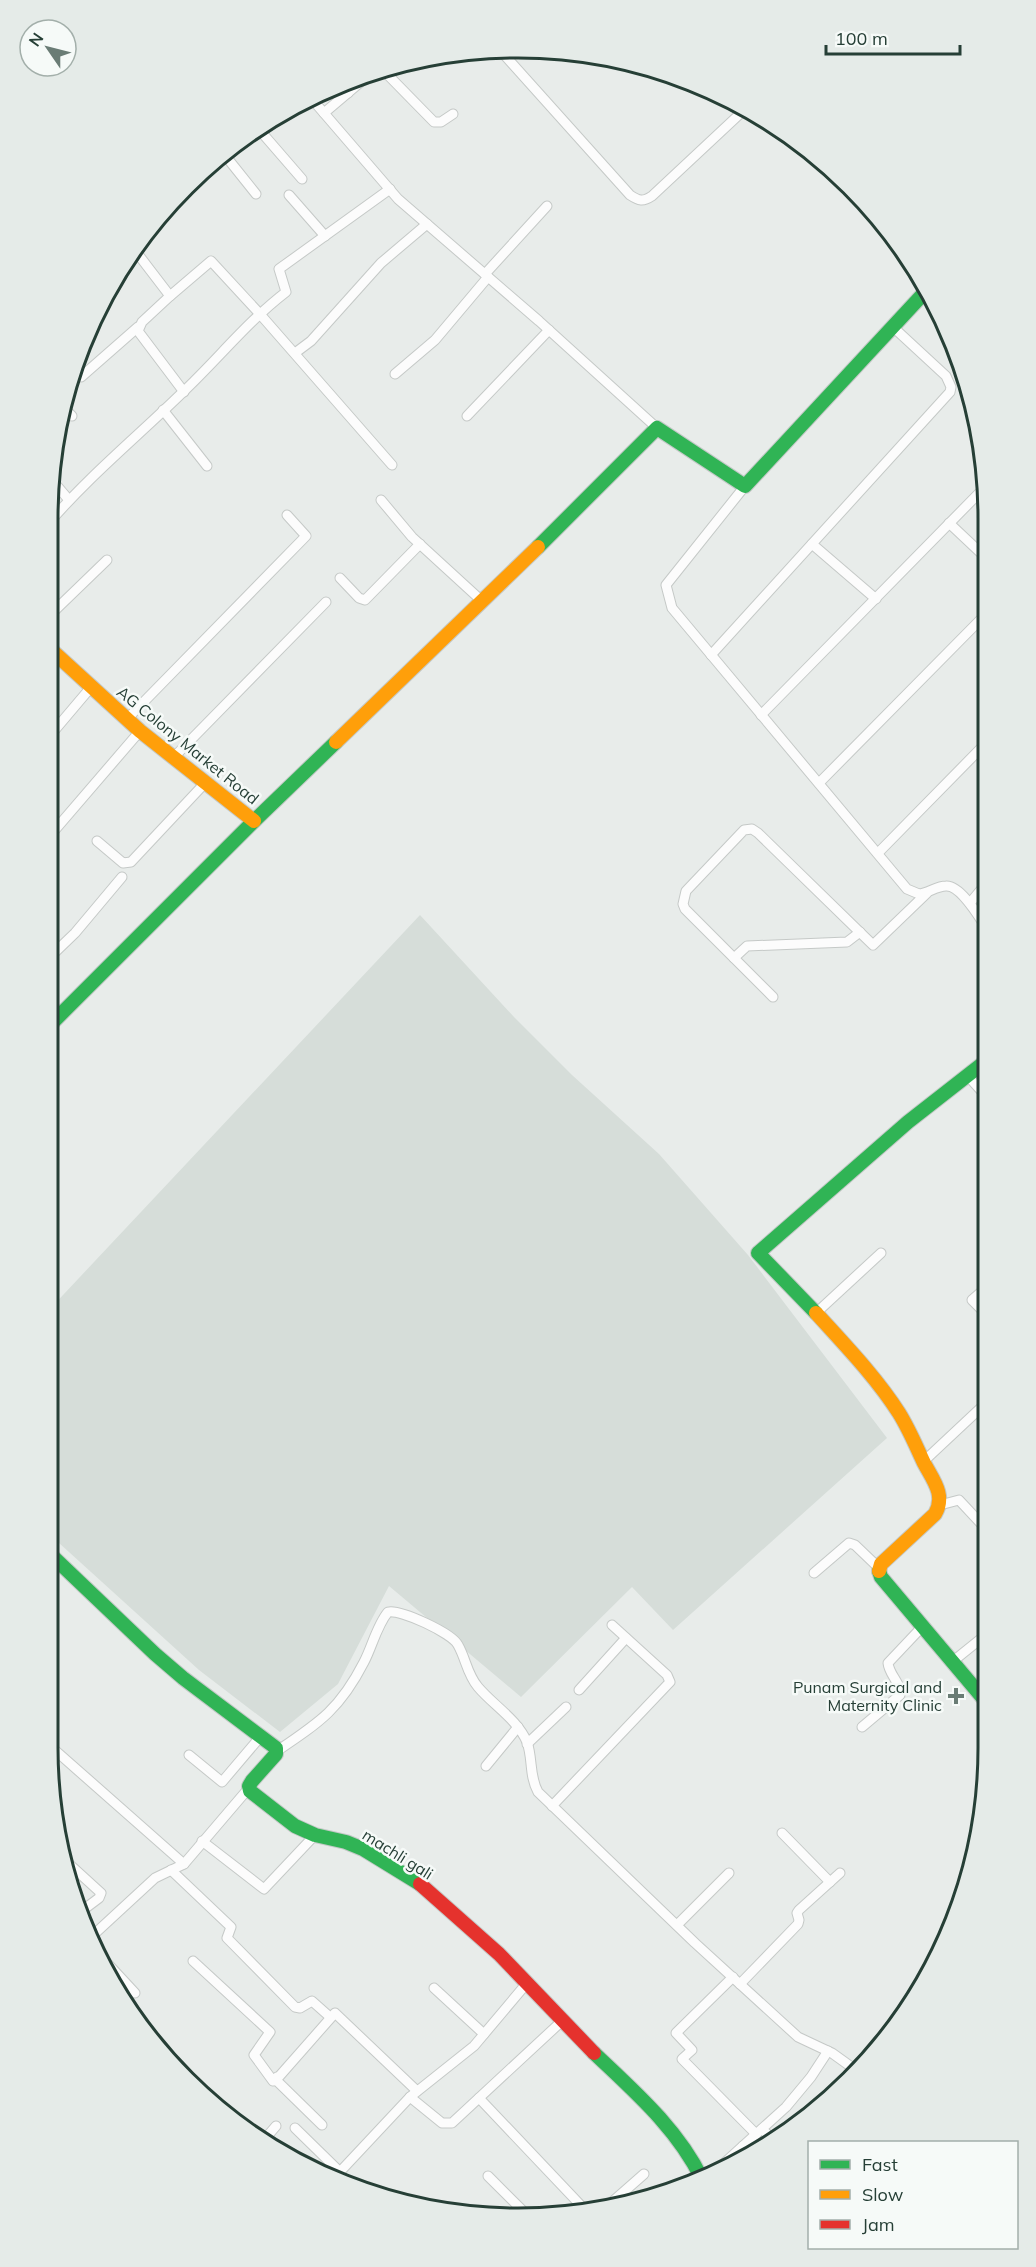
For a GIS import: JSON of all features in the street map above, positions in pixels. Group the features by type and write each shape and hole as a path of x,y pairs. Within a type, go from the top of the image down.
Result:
{"street":[{"path":"507,58 630,195 640,201 652,196 739,115"},
{"path":"390,77 434,122 441,122 453,114"},
{"path":"324,113 352,89"},
{"path":"317,105 398,199 549,330 657,428 745,486"},
{"path":"264,135 302,179"},
{"path":"229,161 256,194"},
{"path":"58,512 184,392 259,312 286,292 279,269 390,189"},
{"path":"289,195 325,236"},
{"path":"395,374 435,340 486,275 547,206"},
{"path":"295,353 311,341 381,263 427,224"},
{"path":"140,257 170,296"},
{"path":"81,377 211,261 259,312 392,465"},
{"path":"921,297 745,486 666,585 672,608 907,890 919,894 946,886 951,887 970,903 978,915"},
{"path":"138,327 141,338 184,392"},
{"path":"711,655 950,392 951,387 946,376 893,327"},
{"path":"467,416 549,330"},
{"path":"163,411 207,466"},
{"path":"58,1017 254,821 483,602 657,428"},
{"path":"59,488 69,500"},
{"path":"761,715 977,495"},
{"path":"381,500 406,531 483,602"},
{"path":"127,718 306,536 287,515"},
{"path":"949,524 978,551"},
{"path":"340,578 360,598 365,600 420,544"},
{"path":"812,544 876,598"},
{"path":"58,607 107,560"},
{"path":"175,756 326,602"},
{"path":"819,783 978,622"},
{"name":"AG Colony Market Road","path":"58,656 140,731 175,756 254,821"},
{"path":"58,726 92,686"},
{"path":"58,826 140,731"},
{"path":"878,854 978,751"},
{"path":"97,841 123,863 131,862 206,782"},
{"path":"773,997 685,909 686,891 741,833 748,829 758,833 873,945 927,893"},
{"path":"58,949 75,933 122,877"},
{"path":"970,903 978,893"},
{"path":"734,958 747,946 847,942 860,932"},
{"path":"879,1568 935,1514 940,1506 939,1492 897,1409 861,1362 758,1253 908,1122 978,1067"},
{"path":"967,1075 978,1087"},
{"path":"815,1314 882,1253"},
{"path":"978,1295 972,1300 978,1306"},
{"path":"924,1461 978,1410"},
{"path":"940,1506 959,1500 978,1520"},
{"path":"814,1573 849,1544 855,1545 879,1568 881,1577 978,1692"},
{"path":"58,1562 155,1654 277,1751"},
{"path":"96,1932 155,1878 184,1864 277,1751 329,1714 353,1684 386,1615 392,1611 441,1631 454,1640 477,1687 518,1727 527,1744 534,1785 552,1806 798,2037 842,2058 851,2066"},
{"path":"552,1806 670,1682 667,1675 612,1625"},
{"path":"862,1727 900,1695 901,1691 888,1668 888,1663 922,1627"},
{"path":"579,1690 626,1638"},
{"path":"952,1662 978,1641"},
{"path":"527,1744 566,1707"},
{"path":"486,1766 518,1727"},
{"path":"189,1755 222,1782 261,1736"},
{"path":"58,1753 184,1864"},
{"name":"machli gali","path":"248,1789 295,1826 315,1835 346,1842 363,1849 414,1880 447,1907 653,2109 690,2155 698,2172"},
{"path":"782,1833 830,1882"},
{"path":"202,1841 264,1888 315,1835"},
{"path":"74,1869 101,1893 99,1898 87,1907"},
{"path":"171,1870 231,1927 227,1938 295,2007 300,2008 312,2001 330,2017"},
{"path":"677,1925 729,1873"},
{"path":"766,2136 682,2059 692,2050 676,2033 798,1924 799,1910 840,1873"},
{"path":"193,1962 270,2032 254,2055 273,2081 335,2013 339,2014 413,2094 445,2124 452,2123 562,2021"},
{"path":"117,1974 135,1993"},
{"path":"339,2173 413,2094 474,2046 527,1983"},
{"path":"434,1988 484,2034"},
{"path":"734,2154 794,2099 828,2051"},
{"path":"277,2076 278,2083 322,2124"},
{"path":"479,2098 580,2205"},
{"path":"269,2135 276,2126"},
{"path":"295,2128 335,2170"},
{"path":"617,2198 644,2174"},
{"path":"488,2176 520,2208"}],"shaded area":[{"path":"420,915 514,1017 572,1075 659,1154 748,1255 887,1438 673,1630 632,1587 521,1697 389,1586 338,1684 280,1732 199,1670 58,1542 58,1300"}],"traffic: fast":[{"path":"538,547 657,428 745,486 921,297"},
{"path":"58,1017 336,742"},
{"path":"816,1313 758,1253 908,1122 978,1067"},
{"path":"58,1562 183,1678 276,1748 276,1754 252,1781 249,1786 250,1791 295,1826 315,1835 346,1842 363,1849 420,1884"},
{"path":"879,1571 881,1577 978,1692"},
{"path":"594,2053 654,2111 680,2143 698,2172"}],"traffic: slow":[{"path":"336,742 538,547"},
{"path":"58,656 140,731 254,821"},
{"path":"816,1313 860,1362 899,1413 939,1494 935,1514 881,1564 879,1571"}],"traffic: jam":[{"path":"420,1884 499,1954 594,2053"}],"place":[{"name":"Punam Surgical and Maternity Clinic","path":"956,1696"}]}
